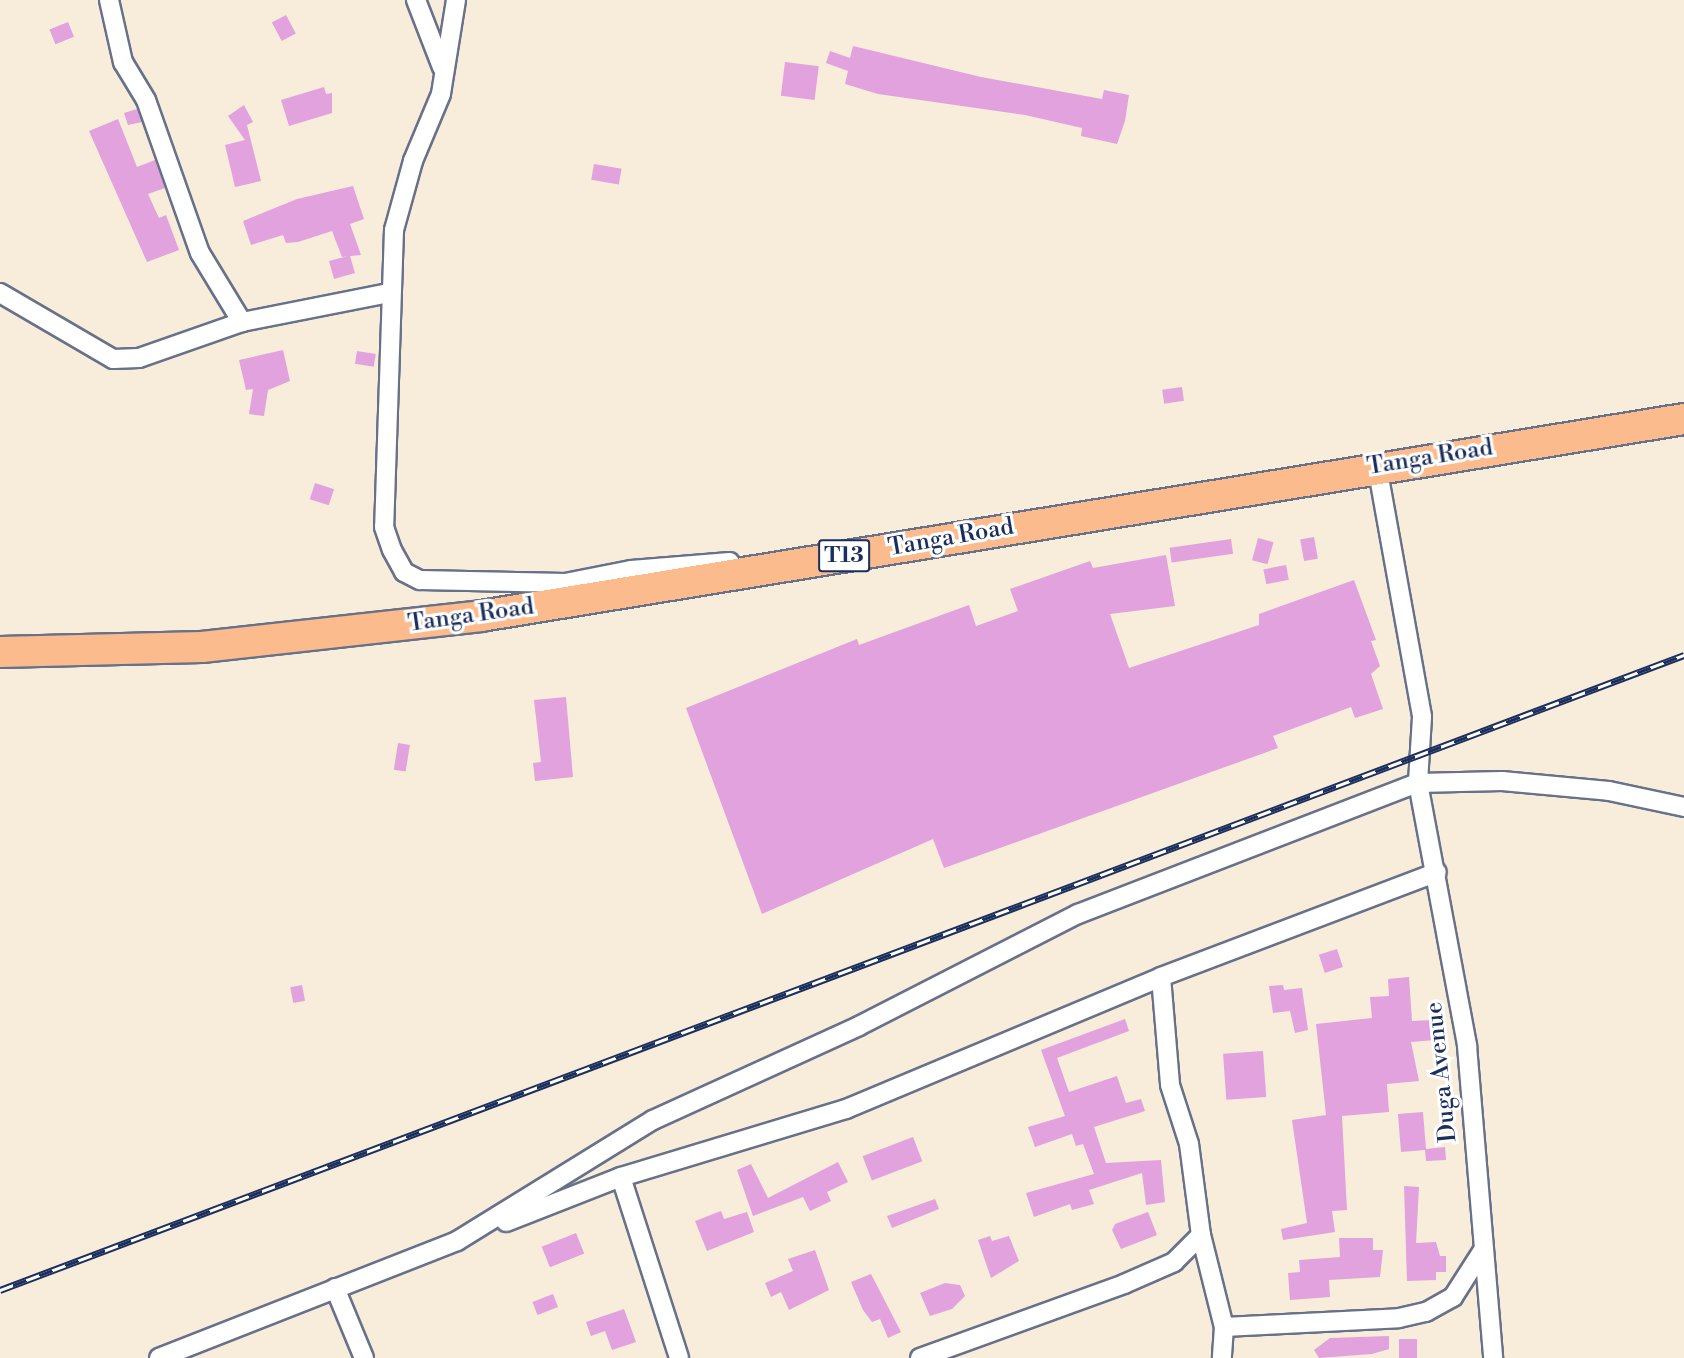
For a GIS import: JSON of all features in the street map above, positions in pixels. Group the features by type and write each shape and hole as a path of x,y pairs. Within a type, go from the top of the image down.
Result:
{"highway":[{"name":"Tanga Road","path":"0,652 202,647 458,619 1377,466 1684,419"}],"street":[{"path":"109,0 123,62 146,100 200,253 242,322"},
{"path":"416,0 442,68"},
{"path":"456,0 442,68 441,94 412,161 394,230 388,293 384,527 404,572 420,580 565,583 631,570 813,561"},
{"path":"0,293 113,359 139,358 242,322 388,293"},
{"name":"Duga Avenue","path":"1377,466 1422,717 1418,783 1437,872 1467,1046 1493,1358"},
{"path":"457,1241 653,1120 859,1026 970,965 1078,914 1418,783 1502,781 1609,791 1684,807"},
{"path":"159,1358 621,1177 846,1109 1161,977 1437,872"},
{"path":"1161,977 1170,1085 1189,1144 1201,1235 1224,1327 1222,1358"},
{"path":"621,1177 679,1358"},
{"path":"920,1358 1174,1262 1201,1235"},
{"path":"1224,1327 1426,1312 1453,1297 1483,1250"},
{"path":"335,1288 364,1358"}],"building":[{"path":"286,15 296,34 282,41 272,23"},
{"path":"68,22 74,37 55,44 49,29"},
{"path":"853,46 981,77 1102,99 1104,90 1129,95 1125,121 1117,144 1081,136 1082,128 1025,115 878,94 845,84 848,71 826,63 830,51 850,58"},
{"path":"785,62 819,66 815,100 781,96"},
{"path":"324,87 326,94 332,93 332,113 289,126 281,100"},
{"path":"244,105 253,122 247,125 261,181 235,187 225,145 245,140 228,116"},
{"path":"137,109 142,122 128,125 124,113"},
{"path":"118,119 137,167 155,160 165,188 148,194 159,218 166,215 179,250 147,262 89,131"},
{"path":"594,164 622,169 619,185 591,180"},
{"path":"353,186 364,219 350,224 361,255 350,256 355,273 334,279 329,261 348,256 342,257 332,231 298,242 286,243 283,235 251,245 243,221 297,199"},
{"path":"283,350 290,381 268,390 264,416 249,414 253,389 246,390 239,360"},
{"path":"357,351 376,354 374,367 355,364"},
{"path":"1182,387 1184,401 1164,404 1162,390"},
{"path":"315,483 334,489 329,505 310,499"},
{"path":"1314,537 1318,559 1304,561 1300,539"},
{"path":"1258,538 1273,542 1268,564 1252,560"},
{"path":"1231,539 1233,554 1172,562 1170,548"},
{"path":"1166,555 1175,606 1110,614 1129,668 1259,625 1259,614 1354,580 1376,640 1371,641 1380,666 1371,674 1383,709 1355,718 1351,707 1273,736 1278,748 944,868 933,839 762,914 686,708 857,639 859,645 969,605 976,626 1018,611 1010,589 1090,561 1093,568"},
{"path":"1286,565 1289,580 1266,584 1263,569"},
{"path":"566,697 573,777 535,781 533,763 541,762 534,700"},
{"path":"398,743 410,745 406,772 394,770"},
{"path":"1337,949 1343,967 1325,973 1319,955"},
{"path":"1409,977 1412,1021 1433,1020 1435,1040 1411,1042 1419,1081 1387,1084 1389,1112 1342,1116 1347,1210 1332,1211 1335,1232 1283,1240 1281,1229 1307,1223 1292,1120 1326,1115 1316,1024 1372,1018 1370,997 1389,996 1388,979"},
{"path":"302,985 305,1001 293,1003 290,987"},
{"path":"1283,985 1284,990 1302,988 1308,1030 1295,1033 1290,1011 1273,1013 1269,986"},
{"path":"1125,1019 1129,1031 1057,1058 1069,1092 1117,1076 1126,1103 1141,1099 1145,1111 1094,1127 1106,1163 1161,1160 1165,1202 1146,1205 1142,1173 1089,1190 1094,1204 1072,1210 1070,1204 1034,1217 1026,1193 1094,1174 1083,1144 1076,1146 1072,1134 1035,1147 1028,1127 1065,1116 1041,1050"},
{"path":"1263,1051 1266,1097 1226,1100 1223,1054"},
{"path":"1423,1112 1426,1149 1445,1147 1446,1160 1426,1161 1425,1150 1401,1152 1398,1114"},
{"path":"913,1137 922,1161 872,1181 863,1156"},
{"path":"838,1162 848,1182 827,1192 831,1201 810,1211 803,1197 753,1216 737,1170 751,1164 768,1198"},
{"path":"1404,1186 1419,1187 1416,1243 1436,1242 1440,1256 1446,1256 1446,1272 1436,1272 1436,1280 1407,1281"},
{"path":"935,1199 939,1209 892,1228 887,1216"},
{"path":"721,1211 724,1219 747,1212 754,1232 707,1251 695,1221"},
{"path":"1148,1212 1157,1235 1121,1249 1112,1230 1115,1224"},
{"path":"576,1233 584,1253 550,1267 542,1247"},
{"path":"990,1236 992,1241 1009,1236 1019,1261 991,1278 978,1240"},
{"path":"1339,1238 1373,1238 1373,1250 1383,1250 1380,1277 1329,1280 1330,1297 1290,1300 1288,1273 1300,1272 1299,1260 1340,1257"},
{"path":"815,1250 829,1290 789,1310 781,1292 771,1297 765,1283 793,1271 788,1259"},
{"path":"871,1274 901,1332 888,1338 880,1319 872,1322 863,1310 851,1282"},
{"path":"945,1283 960,1285 965,1296 952,1309 930,1316 920,1293"},
{"path":"553,1294 558,1307 537,1315 532,1302"},
{"path":"624,1309 636,1342 612,1350 605,1331 591,1336 586,1322"},
{"path":"1389,1336 1389,1349 1372,1354 1319,1358 1314,1350 1330,1338"},
{"path":"1399,1339 1417,1339 1417,1358 1399,1358"}],"railway":[{"path":"0,1290 1684,655"}]}
